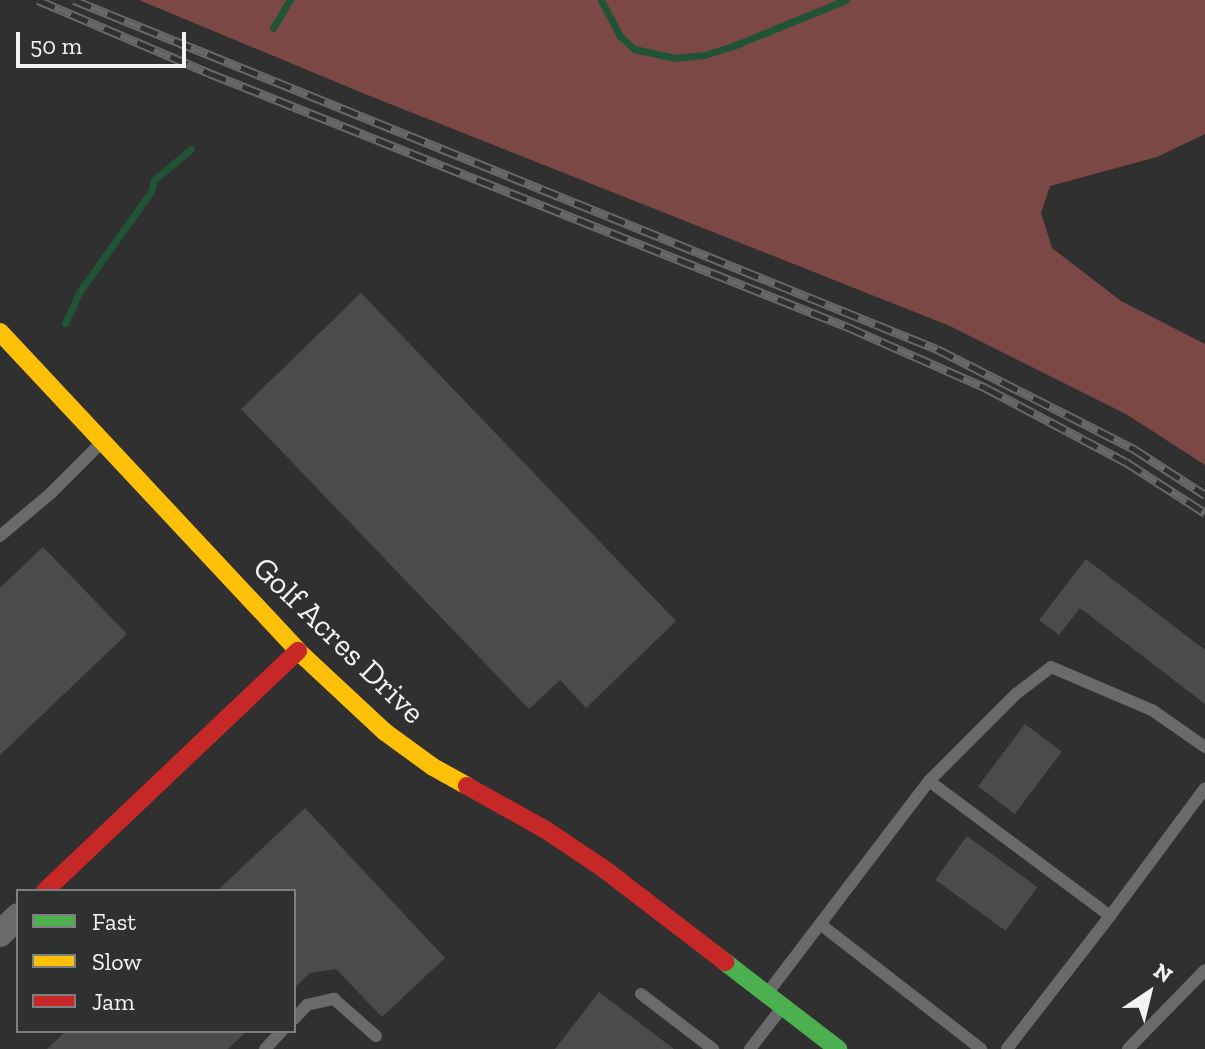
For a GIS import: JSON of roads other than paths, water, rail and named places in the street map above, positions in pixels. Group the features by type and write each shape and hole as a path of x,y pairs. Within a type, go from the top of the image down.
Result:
{"street":[{"name":"Golf Acres Drive","path":"0,332 298,651 385,732 433,767 546,830 604,869 838,1049"},
{"path":"47,889 298,651"},
{"path":"0,934 16,918"}],"lane":[{"path":"0,536 51,493 103,441"},
{"path":"767,994 929,781 1016,694 1051,667 1152,710 1205,747"},
{"path":"929,781 1110,916"},
{"path":"1007,1049 1205,788"},
{"path":"820,924 981,1049"},
{"path":"1128,1049 1205,970"},
{"path":"641,994 713,1049"},
{"path":"296,1017 307,1005 334,999 376,1036"},
{"path":"750,1049 783,1007"},
{"path":"265,1049 280,1033"}],"waterway":[{"path":"273,28 290,0"},
{"path":"601,0 620,36 634,49 675,58 704,55 733,46 846,0"},
{"path":"65,323 80,291 151,192 154,180 191,149"}],"railway":[{"path":"38,0 209,73 848,327 986,388 1126,462 1205,513"},
{"path":"74,0 937,349 1134,449 1205,495"}]}
